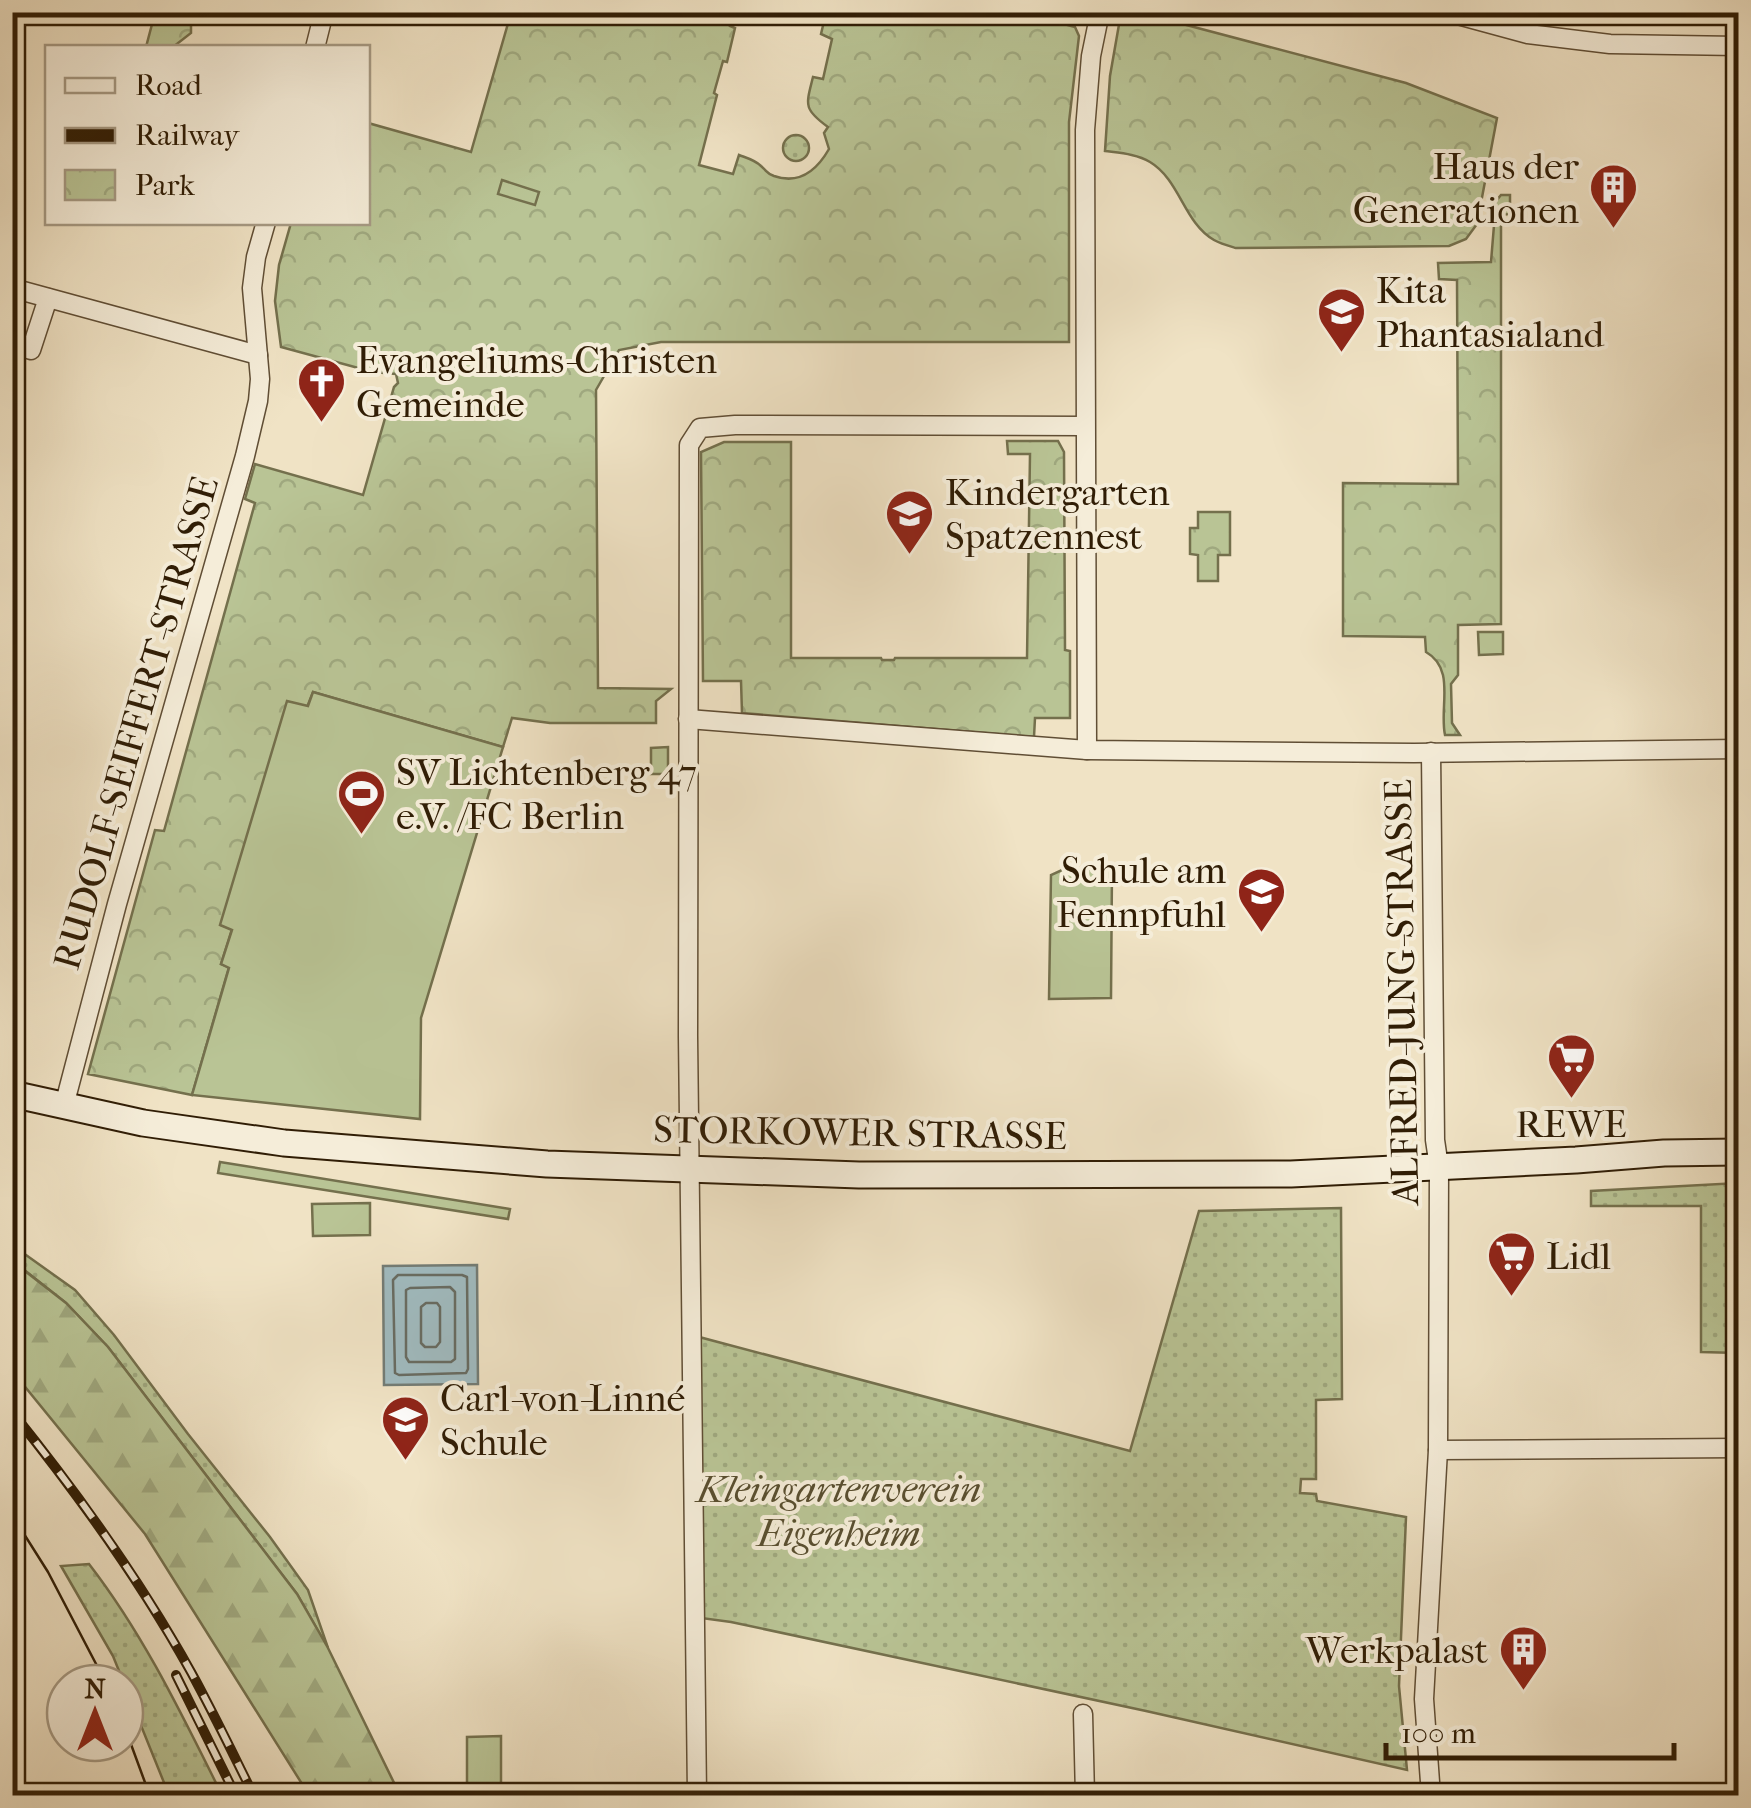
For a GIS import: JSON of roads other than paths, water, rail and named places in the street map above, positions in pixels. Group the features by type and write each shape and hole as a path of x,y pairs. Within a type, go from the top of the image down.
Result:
{"main road":[{"name":"STORKOWER STRASSE","path":"12,1094 171,1128 284,1143 513,1162 859,1175 1291,1174 1738,1148"}],"street":[{"path":"315,45 324,12"},
{"path":"1088,750 1085,130 1091,56 1100,12"},
{"path":"1447,12 1501,20 1528,34 1610,44 1738,46"},
{"name":"RUDOLF-SEIFFERT-STRASSE","path":"64,1106 258,401 260,379 252,288 265,225"},
{"path":"12,288 258,356"},
{"path":"12,344 31,350 48,298"},
{"path":"696,1796 689,1168 689,445 700,428 735,425 1085,426"},
{"name":"ALFRED-JUNG-STRASSE","path":"688,719 1088,750 1431,752 1435,1140 1439,1167 1438,1450 1424,1699 1431,1796"},
{"path":"1431,752 1738,749"},
{"path":"1438,1450 1738,1448"},
{"path":"1083,1714 1085,1796"}],"water":[{"path":"477,1265 478,1384 384,1385 383,1266"}],"tram line":[{"path":"12,1515 48,1572 96,1663"},
{"path":"138,1763 150,1796"}],"railway":[{"path":"12,1412 84,1506 151,1604 199,1687 254,1796"},
{"path":"176,1675 236,1796"}],"place":[{"name":"Haus der Generationen","path":"1614,230"},
{"name":"Kita Phantasialand","path":"1341,354"},
{"name":"Evangeliums-Christen Gemeinde","path":"321,424"},
{"name":"Kindergarten Spatzennest","path":"910,556"},
{"name":"SV Lichtenberg 47 e.V. /FC Berlin","path":"361,836"},
{"name":"Schule am Fennpfuhl","path":"1261,934"},
{"name":"REWE","path":"1571,1100"},
{"name":"Lidl","path":"1511,1298"},
{"name":"Carl-von-Linné Schule","path":"405,1462"},
{"name":"Werkpalast","path":"1523,1692"}],"park label":[{"name":"Kleingartenverein Eigenheim","path":"839,1511"}]}
